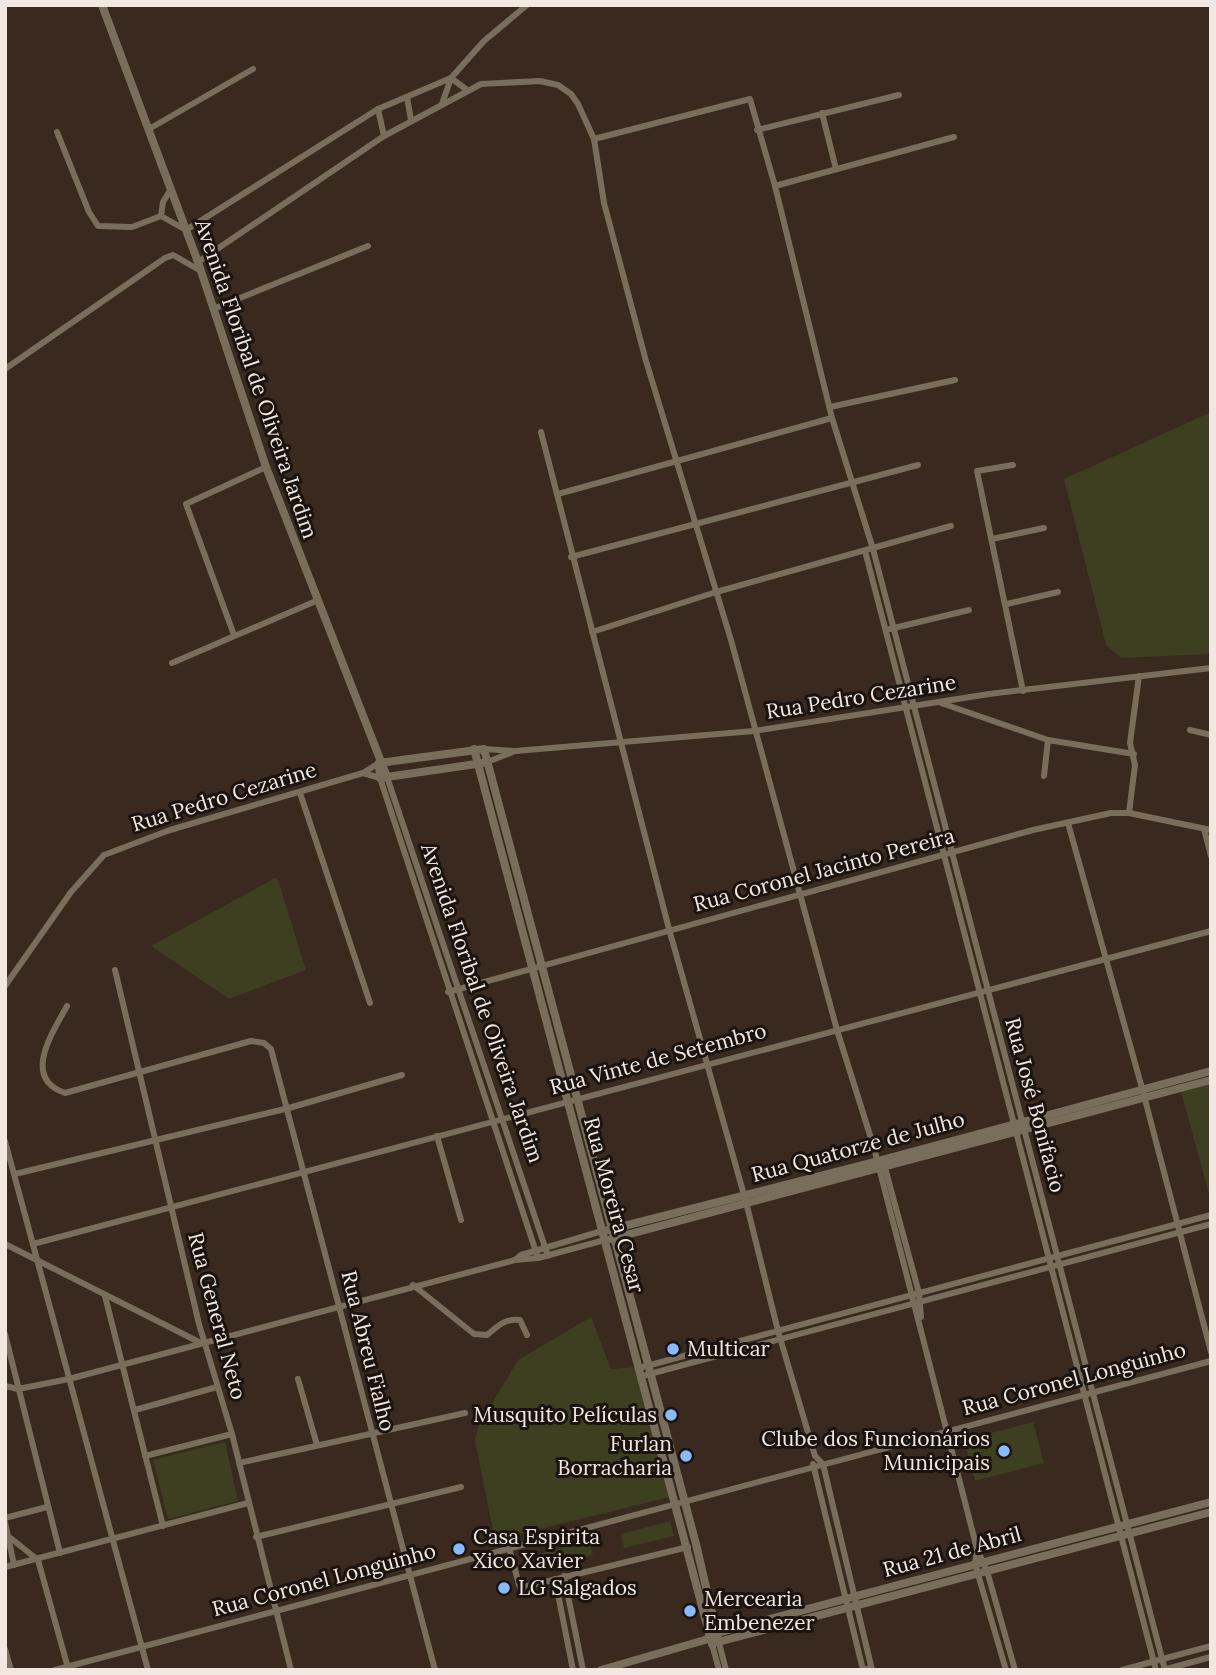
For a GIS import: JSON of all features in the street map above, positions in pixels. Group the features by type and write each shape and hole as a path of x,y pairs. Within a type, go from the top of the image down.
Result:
{"street":[{"name":"Avenida Floribal de Oliveira Jardim","path":"102,5 172,189 266,467 379,763 459,988 547,1252"},
{"path":"442,104 451,78 484,41 527,5"},
{"path":"149,129 253,69"},
{"path":"451,78 467,90"},
{"path":"161,216 186,230 378,109 451,78"},
{"path":"5,369 165,258 173,255 199,267 384,136 467,90 481,84 540,81 558,85 571,93 594,139 604,203 675,462 731,640 837,1030 919,1293 921,1323 1006,1670"},
{"path":"445,89 459,94"},
{"path":"757,130 899,95"},
{"path":"407,97 411,120"},
{"name":"Rua José Bonifacio","path":"594,139 750,99 775,186 832,418 886,598 947,855"},
{"path":"378,109 384,136"},
{"path":"822,113 836,169"},
{"path":"57,132 89,212 98,226 132,227 161,216"},
{"path":"775,186 954,137"},
{"path":"161,216 163,202 172,189"},
{"path":"213,309 368,246"},
{"path":"830,407 955,380"},
{"path":"558,494 832,418"},
{"path":"541,432 607,695 706,1065 745,1198 779,1335 815,1456 823,1464 850,1602 863,1670 871,1669 850,1602 812,1466 815,1456"},
{"path":"571,556 918,465"},
{"path":"1013,465 977,471 1007,604 1023,691"},
{"path":"234,635 186,504 266,467"},
{"path":"592,632 716,592 951,526"},
{"path":"992,539 1044,528"},
{"name":"Rua José Bonifacio","path":"865,551 904,709 947,855 1164,1670"},
{"path":"1007,604 1058,592"},
{"path":"877,600 886,598"},
{"path":"172,663 316,601"},
{"path":"884,631 969,610"},
{"name":"Rua Pedro Cezarine","path":"379,763 474,749 515,751 754,731 940,702 1211,668"},
{"path":"1129,813 1134,754 1130,743 1139,676"},
{"path":"940,702 1048,740 1134,754"},
{"path":"1190,730 1211,734"},
{"path":"1044,776 1048,740"},
{"name":"Rua Moreira Cesar","path":"474,749 482,763 543,964 604,1236 685,1501 719,1670"},
{"name":"Rua Moreira Cesar","path":"484,749 482,763 533,967 614,1233 674,1504 692,1545"},
{"name":"Rua Pedro Cezarine","path":"5,986 71,892 104,855 170,830 363,773 384,778 482,763 515,751"},
{"path":"430,755 433,770"},
{"path":"363,773 379,763"},
{"name":"Avenida Floribal de Oliveira Jardim","path":"384,778 448,992 537,1254"},
{"path":"300,793 370,1003"},
{"name":"Rua Coronel Jacinto Pereira","path":"448,992 669,929 1111,813 1129,813 1207,829"},
{"path":"1068,823 1145,1099 1175,1225 1211,1352"},
{"path":"1207,829 1211,856"},
{"name":"Rua Vinte de Setembro","path":"33,1244 1211,931"},
{"name":"Rua General Neto","path":"115,970 131,1025 138,1073 201,1342 232,1434 291,1670"},
{"path":"67,1006 41,1055 43,1073 55,1089 65,1093 138,1073"},
{"name":"Rua Abreu Fialho","path":"138,1073 251,1041 264,1043 271,1049 289,1108 371,1434 435,1670"},
{"path":"466,1045 475,1042"},
{"name":"Rua Quatorze de Julho","path":"1060,1115 1105,1109 1145,1099 1211,1071"},
{"path":"15,1174 289,1108 402,1075"},
{"name":"Rua Quatorze de Julho","path":"19,1389 69,1379 515,1259 584,1246 614,1233 880,1165 1060,1115 1142,1088 1192,1080 1211,1080"},
{"path":"1103,1099 1105,1109"},
{"path":"437,1136 461,1220"},
{"path":"5,1141 148,1670"},
{"path":"880,1165 912,1304 921,1323"},
{"path":"514,1186 523,1183"},
{"path":"645,1371 779,1335 912,1304 1211,1215"},
{"path":"779,1335 910,1295 1211,1224"},
{"name":"Rua Quatorze de Julho","path":"547,1252 582,1238 604,1236"},
{"path":"582,1238 584,1246"},
{"path":"5,1244 201,1342"},
{"path":"413,1285 474,1334 487,1335 504,1321 513,1319 520,1320 527,1335"},
{"path":"106,1296 163,1526"},
{"path":"5,1334 47,1507 61,1553"},
{"name":"Rua Coronel Longuinho","path":"55,1670 1211,1361"},
{"path":"298,1379 317,1445"},
{"path":"5,1386 19,1389"},
{"path":"135,1410 217,1387"},
{"path":"239,1463 465,1413"},
{"path":"145,1456 232,1434"},
{"path":"256,1537 461,1487"},
{"name":"Rua 21 de Abril","path":"601,1670 979,1566 1159,1520 1211,1502"},
{"path":"5,1567 248,1503"},
{"path":"14,1565 5,1520 47,1507"},
{"name":"Rua 21 de Abril","path":"1159,1520 1211,1512"},
{"name":"Rua José Bonifacio","path":"1125,1529 1156,1670"},
{"name":"Rua 21 de Abril","path":"979,1566 987,1571 1125,1529"},
{"path":"8,1536 38,1560 69,1668"},
{"path":"509,1548 520,1588 692,1545"},
{"path":"987,1571 1014,1670"},
{"path":"564,1576 583,1670"},
{"path":"555,1579 573,1670"},
{"path":"997,1639 1006,1636"},
{"name":"Rua Moreira Cesar","path":"712,1639 726,1670"},
{"path":"1122,1670 1211,1646"},
{"path":"5,1649 11,1670"},
{"path":"1164,1670 1211,1657"}],"green space":[{"path":"1211,412 1211,654 1121,658 1106,645 1064,479"},
{"path":"277,877 306,970 229,999 151,946"},
{"path":"1211,1084 1211,1201 1181,1092"},
{"path":"591,1317 611,1369 636,1367 670,1497 495,1540 475,1440 478,1427 518,1360"},
{"name":"Clube dos Funcionários Municipais","path":"1033,1422 1044,1463 975,1481 964,1440"},
{"path":"225,1442 238,1501 168,1519 153,1460"},
{"path":"670,1521 674,1536 624,1548 621,1534"},
{"path":"589,1541 593,1555 531,1572 527,1557"}],"place":[{"name":"Multicar","path":"673,1349"},
{"name":"Musquito Películas","path":"671,1415"},
{"name":"Clube dos Funcionários Municipais","path":"1004,1451"},
{"name":"Furlan Borracharia","path":"686,1456"},
{"name":"Casa Espirita Xico Xavier","path":"459,1549"},
{"name":"LG Salgados","path":"504,1588"},
{"name":"Mercearia Embenezer","path":"690,1611"}]}
